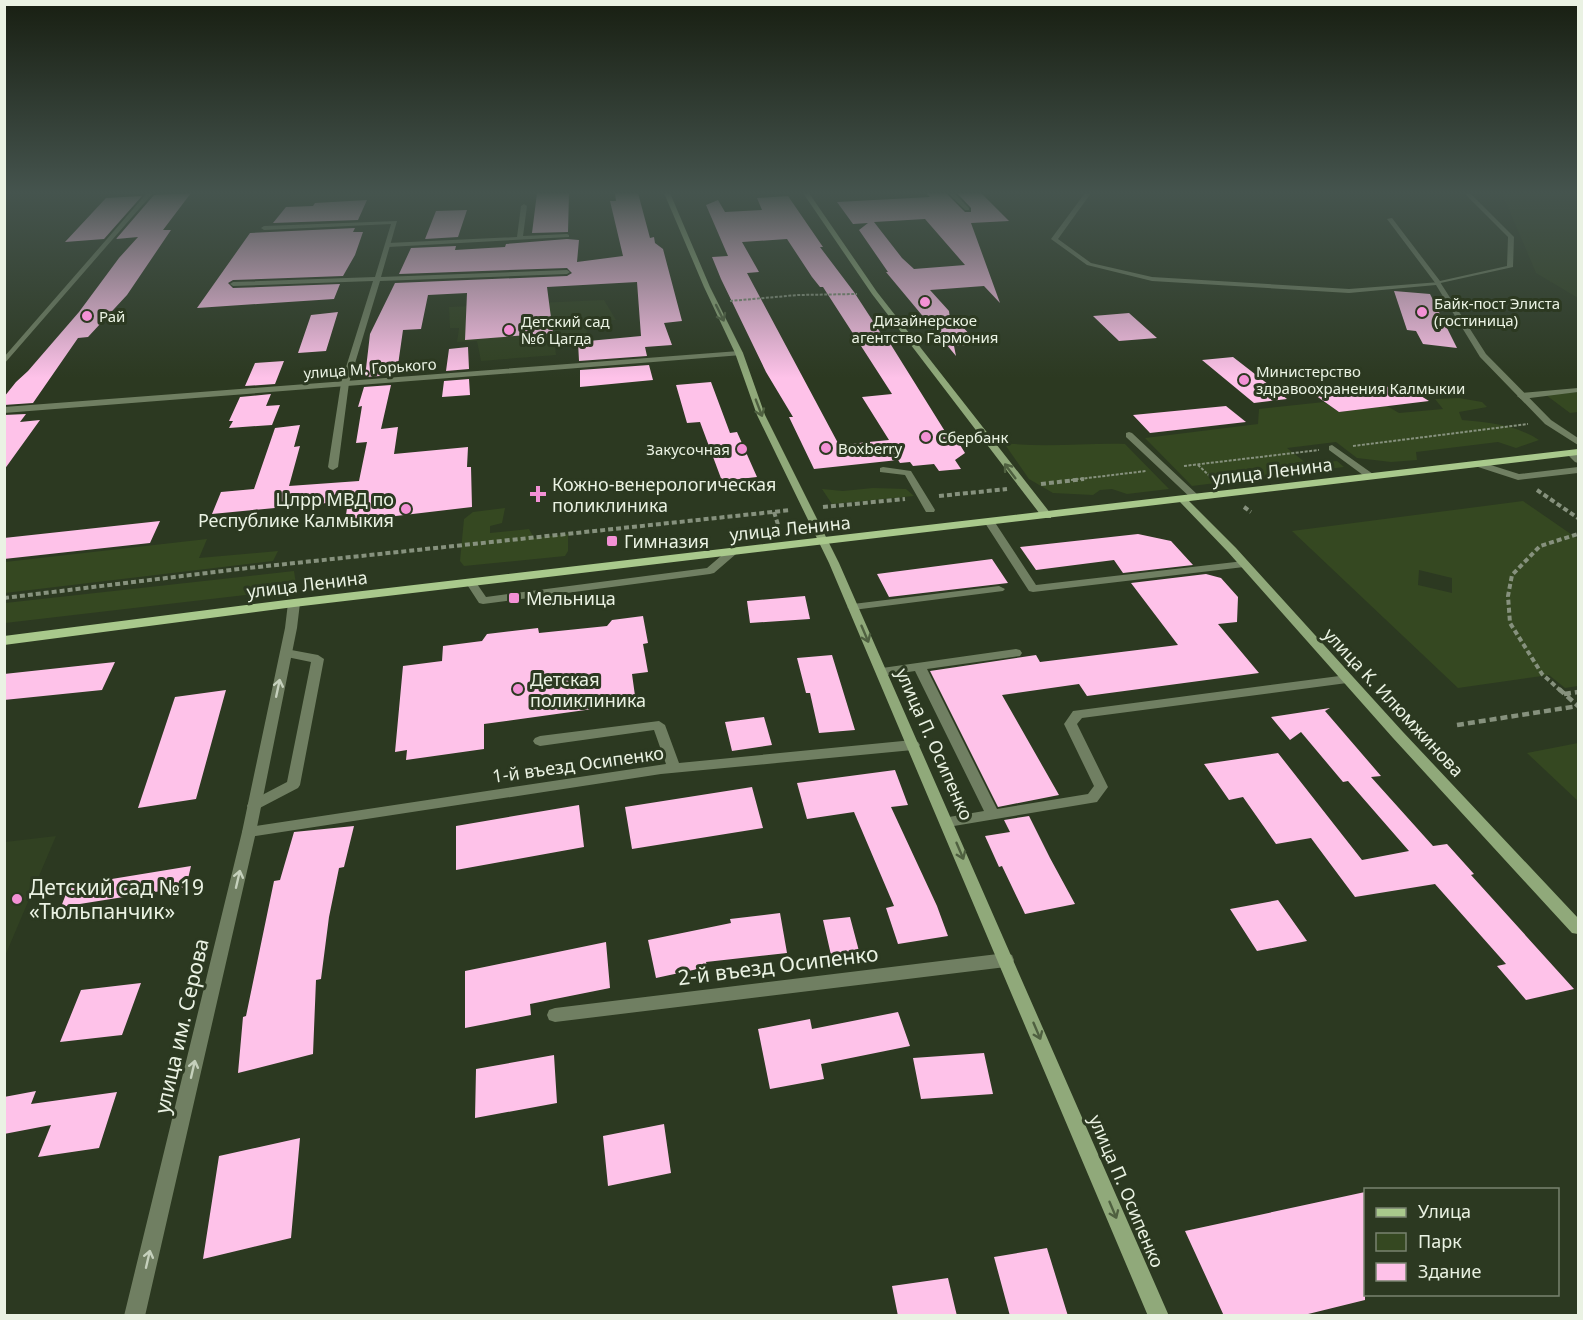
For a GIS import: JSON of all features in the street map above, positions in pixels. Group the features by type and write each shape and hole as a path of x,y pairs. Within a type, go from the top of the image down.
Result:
{"main road":[{"name":"улица П. Осипенко","path":"694,255 739,353 761,415 824,543 948,822 1159,1316"},
{"path":"848,255 874,293 1047,516"},
{"name":"улица Ленина","path":"4,641 294,603 824,543 1370,476 1576,455"},
{"name":"улица К. Илюмжинова","path":"1189,499 1347,679 1578,928"}],"street":[{"path":"4,362 97,255"},
{"path":"333,467 345,383 384,255"},
{"path":"1076,255 1089,264 1152,279 1349,291 1438,283 1510,267 1510,255"},
{"path":"1417,255 1438,283 1483,355 1548,422 1578,442"},
{"path":"233,284 375,281 567,272"},
{"name":"улица М. Горького","path":"4,410 739,353"},
{"path":"1521,396 1578,390"},
{"path":"1129,435 1164,469 1189,499"},
{"path":"1332,448 1370,476"},
{"path":"1478,464 1518,477 1578,470"},
{"path":"883,470 908,473 930,510"},
{"path":"990,523 1033,589 1244,564"},
{"path":"471,583 483,601 710,571 732,552"},
{"path":"853,607 999,589"},
{"name":"улица им. Серова","path":"134,1316 249,832 294,603"},
{"path":"254,806 293,785 318,659 286,653"},
{"path":"882,672 1016,653"},
{"path":"919,666 993,815"},
{"path":"948,822 1092,798 1101,788 1070,724 1078,714 1347,679"},
{"path":"540,741 659,724 674,768"},
{"name":"1-й въезд Осипенко","path":"249,832 674,768 913,745"},
{"name":"2-й въезд Осипенко","path":"555,1015 1006,960"}],"path":[{"path":"714,302 798,295 874,293"},
{"path":"1037,485 1548,422"},
{"path":"1197,464 1219,485"},
{"path":"1518,477 1578,518"},
{"path":"4,598 239,569 794,510"},
{"path":"774,512 782,537"},
{"path":"1578,534 1539,546 1512,575 1508,596 1510,623 1542,674 1578,706"},
{"path":"1564,694 1578,692"},
{"path":"1458,725 1578,706"}],"shaded area":[{"path":"1528,255 1578,255 1578,298 1536,273"},
{"path":"604,300 616,320 586,322 587,335 554,338 556,355 481,361 477,341 457,342 459,328 450,328 449,307"},
{"name":"Детский сад №19 «Тюльпанчик»","path":"56,836 5,956 5,842"}],"green space":[{"path":"1578,392 1578,412 1570,413 1546,395"},
{"path":"1459,398 1482,402 1487,407 1459,412 1462,420 1492,423 1521,431 1539,440 1516,448 1498,442 1416,452 1417,460 1391,462 1357,458 1336,442 1287,448 1306,463 1337,461 1344,467 1192,486 1145,438 1258,424 1259,409 1324,402 1339,412 1387,406 1399,413 1443,409 1435,399"},
{"path":"1004,443 1125,444 1169,489 1127,494 1112,489 1100,490 1093,495 1053,493 1029,479"},
{"path":"873,488 906,489 914,496 832,504 822,489 843,491"},
{"path":"1523,501 1578,539 1578,686 1565,688 1549,675 1458,688 1292,531","holes":["1419,570 1452,578 1452,593 1418,585"]},
{"path":"505,508 502,523 490,526 490,533 529,529 534,538 568,534 568,551 565,556 464,566 460,561 464,519 473,512"},
{"path":"207,539 199,558 278,551 273,561 5,593 5,562"},
{"path":"294,571 296,584 287,589 271,592 5,623 5,603"},
{"path":"1578,743 1578,801 1527,753"}],"building":[{"path":"122,255 154,255 127,295 88,337 78,338 33,403 4,405 4,397 79,312"},
{"path":"235,255 355,255 343,276 233,280 228,283 233,288 340,284 334,299 197,308"},
{"path":"408,255 578,255 577,262 623,256 664,255 682,321 664,323 672,345 645,347 647,356 579,361 578,342 641,336 637,282 547,287 553,333 465,340 467,293 428,295 421,329 403,330 398,365 395,366 393,375 365,377 370,334 395,283 567,276 572,273 567,268 399,274"},
{"path":"749,255 759,272 747,273 839,445 889,440 862,397 892,394 823,287 820,287 812,277 797,255 826,255 880,332 883,332 951,441 957,440 965,453 955,460 961,469 939,471 934,464 913,466 910,462 900,463 898,460 814,469 789,417 793,417 766,372 712,257"},
{"path":"876,255 899,255 914,269 965,265 956,255 982,255 1000,303 984,286 930,290 949,311 951,327 962,326 978,344 954,346 956,356 886,272 888,272"},
{"name":"Байк-пост Элиста (гостиница)","path":"1394,291 1430,294 1457,348 1423,344 1416,331 1407,330"},
{"path":"338,312 326,351 298,353 311,315"},
{"path":"1129,313 1157,338 1119,341 1093,316"},
{"path":"468,347 469,369 446,371 449,349"},
{"name":"Министерство здравоохранения Калмыкии","path":"1233,357 1287,399 1254,403 1202,360"},
{"path":"284,361 275,384 245,386 255,363"},
{"path":"649,365 653,380 580,387 580,370"},
{"path":"469,379 470,395 442,397 444,381"},
{"path":"711,382 730,433 737,432 757,477 722,481 700,422 687,423 676,385"},
{"path":"391,385 381,429 398,427 394,454 468,447 467,467 471,467 472,507 345,522 348,501 212,514 221,492 254,489 275,428 300,425 294,447 300,446 289,486 359,481 367,442 356,443 362,406 358,407 364,387"},
{"path":"1403,385 1429,401 1339,412 1315,395"},
{"path":"271,394 266,406 280,405 272,425 229,428 233,421 229,421 240,397"},
{"path":"1226,406 1246,422 1150,433 1133,415"},
{"path":"26,414 20,422 40,420 4,470 4,415"},
{"path":"160,521 150,543 4,559 4,538"},
{"path":"1138,534 1171,541 1193,565 1123,573 1114,560 1036,570 1020,547"},
{"path":"992,559 1008,583 889,597 877,574"},
{"path":"1206,574 1221,578 1238,597 1237,622 1218,624 1259,673 1087,696 1079,684 1002,695 1059,795 998,807 930,671 1036,655 1040,662 1178,645 1131,583"},
{"path":"805,596 810,619 750,623 747,601"},
{"name":"Детская поликлиника","path":"643,616 648,643 643,644 648,672 632,674 636,703 484,724 484,749 406,760 407,750 395,752 403,666 442,661 443,646 482,641 487,634 538,628 539,633 607,626 612,620"},
{"path":"832,655 855,730 819,733 810,693 806,693 797,658"},
{"path":"115,662 102,690 4,700 4,674"},
{"path":"226,690 196,799 138,808 175,697"},
{"path":"1330,708 1325,711 1381,776 1371,777 1433,846 1447,844 1474,874 1471,875 1574,989 1526,1000 1497,966 1506,964 1435,884 1355,897 1311,838 1276,844 1243,797 1229,800 1204,764 1278,753 1362,860 1409,851 1348,781 1343,782 1301,732 1290,740 1271,717"},
{"path":"764,717 772,745 732,751 725,722"},
{"path":"895,770 908,805 891,807 937,906 948,936 898,944 886,908 894,906 854,812 807,819 797,783"},
{"path":"752,787 763,828 632,849 625,807"},
{"path":"579,805 584,847 456,870 456,826"},
{"path":"1029,816 1075,904 1025,914 1002,866 999,867 985,836 1010,832 1004,820"},
{"path":"354,826 344,867 339,868 329,917 321,979 316,980 313,1054 238,1073 243,1017 246,1016 274,881 280,880 294,832"},
{"path":"191,866 186,887 61,907 69,886"},
{"path":"1278,900 1307,941 1257,951 1230,909"},
{"path":"780,913 787,953 706,962 707,967 656,978 648,940 731,923 730,919"},
{"path":"850,917 859,951 831,955 823,920"},
{"path":"606,942 610,988 530,1004 531,1015 465,1028 465,971"},
{"path":"141,983 122,1035 60,1042 81,990"},
{"path":"898,1012 910,1046 821,1064 824,1079 770,1089 758,1029 810,1019 812,1029"},
{"path":"984,1053 993,1094 921,1099 913,1058"},
{"path":"554,1055 557,1103 475,1118 476,1069"},
{"path":"36,1091 31,1104 117,1092 99,1148 38,1157 51,1125 4,1134 4,1097"},
{"path":"664,1124 671,1173 608,1186 603,1136"},
{"path":"300,1138 291,1238 203,1259 219,1156"},
{"path":"1364,1192 1365,1300 1300,1316 1224,1316 1185,1231"},
{"path":"1047,1248 1068,1316 1010,1316 994,1257"},
{"path":"948,1278 957,1316 898,1316 892,1286"}],"place":[{"name":"Дизайнерское агентство Гармония","path":"925,302"},
{"name":"Байк-пост Элиста (гостиница)","path":"1422,312"},
{"name":"Рай","path":"87,316"},
{"name":"Детский сад №6 Цагда","path":"509,330"},
{"name":"Министерство здравоохранения Калмыкии","path":"1244,380"},
{"name":"Сбербанк","path":"926,437"},
{"name":"Boxberry","path":"826,448"},
{"name":"Закусoчная","path":"742,449"},
{"name":"Кожно-венерологическая поликлиника","path":"538,494"},
{"name":"Цлрр МВД по Республике Калмыкия","path":"406,509"},
{"name":"Гимназия","path":"612,541"},
{"name":"Мельница","path":"514,598"},
{"name":"Детская поликлиника","path":"518,689"},
{"name":"Детский сад №19 «Тюльпанчик»","path":"17,899"}]}
